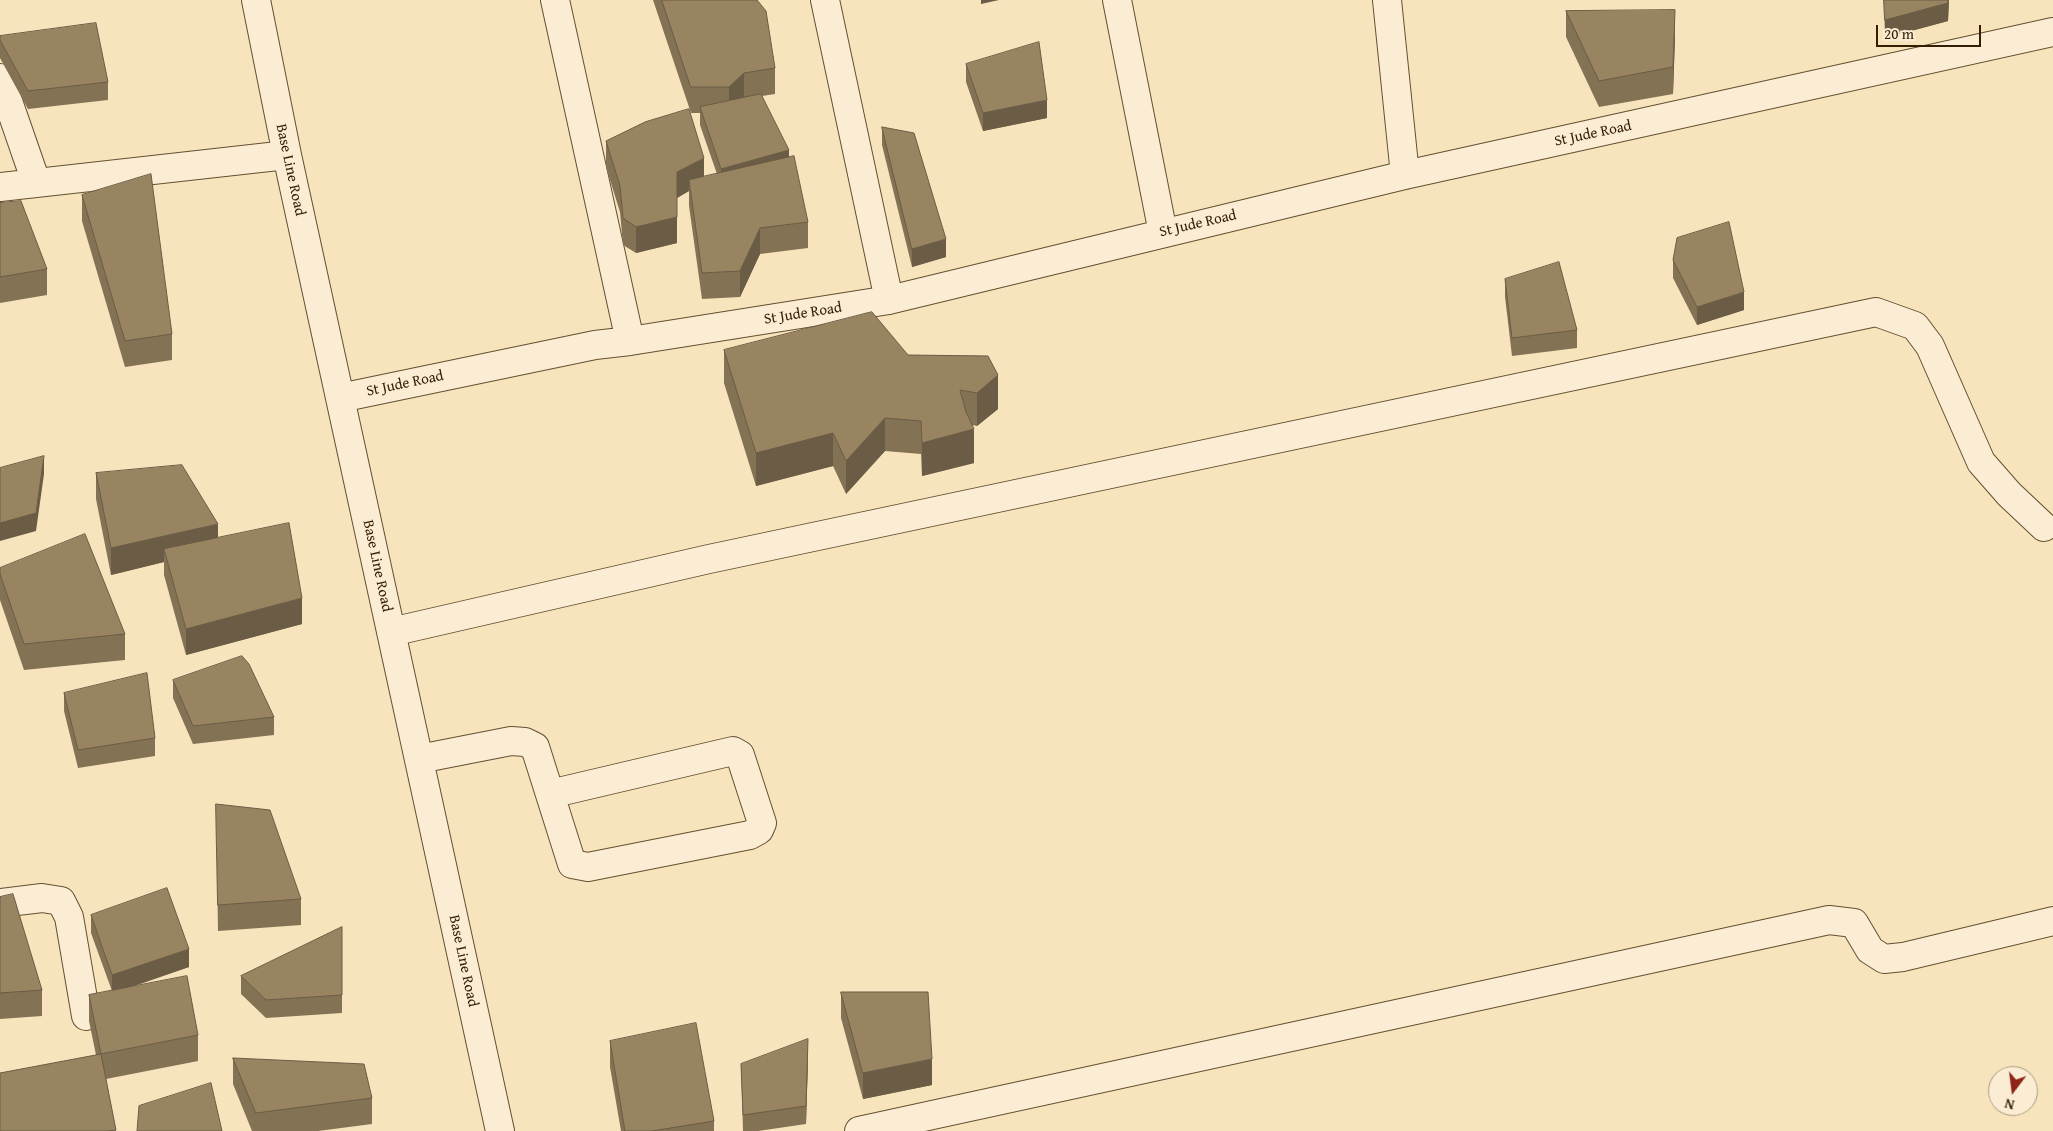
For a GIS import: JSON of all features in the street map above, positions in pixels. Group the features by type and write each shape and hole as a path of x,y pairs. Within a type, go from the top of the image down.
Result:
{"street":[{"name":"Base Line Road","path":"256,0 287,155 500,1131"},
{"path":"555,0 630,341"},
{"path":"824,0 889,300"},
{"path":"1118,0 1163,233"},
{"path":"1387,0 1406,175"},
{"name":"St Jude Road","path":"340,398 595,345 889,300 1406,175 2053,32"},
{"path":"0,78 36,182"},
{"path":"0,187 287,155"},
{"path":"391,632 709,559 1876,312 1916,326 1930,346 1981,462 2009,494 2044,527"},
{"path":"419,759 510,742 525,742 535,747 572,864 588,867 750,835 759,830 762,823 740,755 733,751 550,794"},
{"path":"0,903 42,898 61,901 69,917 86,1016"},
{"path":"860,1131 1829,920 1854,923 1870,950 1884,959 1903,957 2053,922"}],"building":[{"path":"662,0 757,0 766,11 775,68 744,73 729,87 691,87"},
{"path":"1884,0 1948,0 1948,3 1885,20"},
{"path":"1675,10 1673,67 1599,81 1566,11"},
{"path":"96,23 108,82 28,91 0,40 0,36"},
{"path":"1039,42 1047,100 983,113 966,64"},
{"path":"761,94 789,150 721,169 700,107"},
{"path":"689,109 704,158 677,172 677,217 636,227 623,218 620,186 606,141 645,122"},
{"path":"882,127 914,133 946,239 912,249"},
{"path":"794,156 808,222 760,228 740,271 702,273 689,180"},
{"path":"151,174 172,334 125,341 82,195"},
{"path":"21,201 47,269 0,277 0,203"},
{"path":"1729,222 1744,292 1697,307 1673,260 1677,238"},
{"path":"1559,262 1577,330 1512,338 1505,279"},
{"path":"872,312 908,355 988,356 998,375 977,393 960,390 966,412 974,429 922,443 921,421 885,418 846,461 833,433 756,453 724,350"},
{"path":"44,456 36,513 0,523 0,468"},
{"path":"182,465 218,524 111,548 96,473"},
{"path":"289,523 302,598 186,629 164,549"},
{"path":"85,534 125,634 24,644 0,574 0,568"},
{"path":"242,656 249,664 274,717 193,726 173,680"},
{"path":"147,673 155,738 78,750 64,693"},
{"path":"216,804 270,810 301,899 218,905"},
{"path":"167,888 189,949 112,975 91,915"},
{"path":"13,894 42,990 0,993 0,897"},
{"path":"342,927 342,995 266,1000 241,976"},
{"path":"187,976 198,1035 101,1054 89,995"},
{"path":"841,992 928,992 932,1059 863,1073"},
{"path":"696,1023 714,1121 652,1131 625,1131 610,1041"},
{"path":"808,1039 806,1106 743,1115 741,1064"},
{"path":"101,1054 116,1130 0,1131 0,1073"},
{"path":"233,1058 364,1064 372,1098 256,1113"},
{"path":"211,1083 222,1131 137,1131 139,1106"}]}
